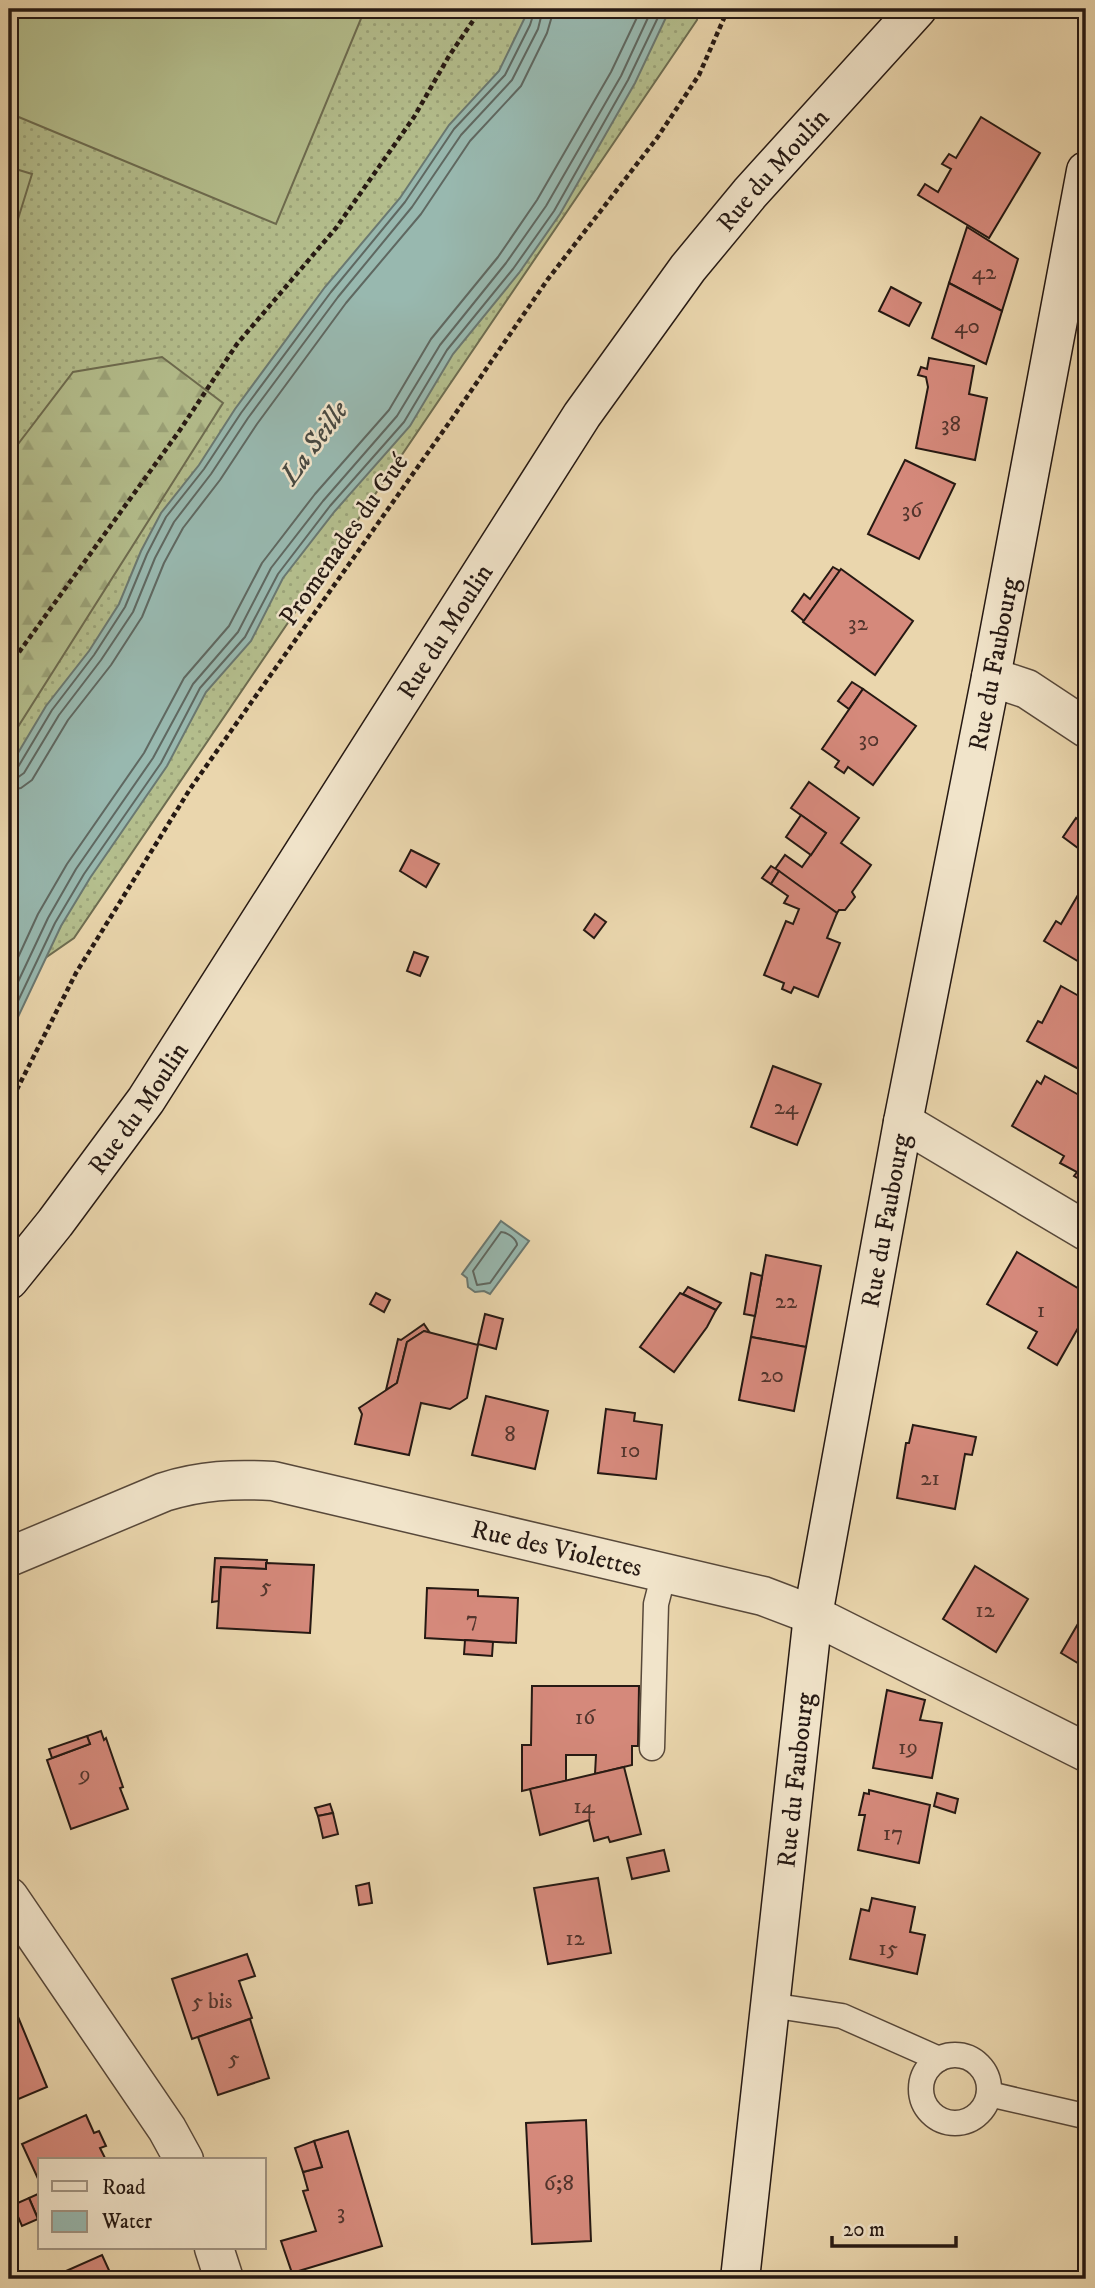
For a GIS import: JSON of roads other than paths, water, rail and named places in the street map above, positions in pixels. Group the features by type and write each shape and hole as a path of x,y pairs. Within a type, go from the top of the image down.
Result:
{"main road":[{"name":"Rue du Moulin","path":"9,1280 146,1100 582,415 688,268 741,203 917,9"},
{"name":"Rue du Faubourg","path":"740,2279 813,1615 903,1122 991,677 1086,171"},
{"path":"991,677 1027,689 1086,728"},
{"path":"903,1122 1086,1231"},
{"name":"Rue des Violettes","path":"9,1557 164,1492 216,1479 273,1481 763,1596 813,1615 1086,1752"},
{"path":"9,1896 167,2129 183,2158"},
{"path":"215,2250 224,2279"}],"lane":[{"path":"652,1748 656,1604 664,1573"},
{"path":"770,2005 842,2017 939,2059"},
{"path":"960,2055 970,2059 985,2074 989,2094 978,2115 957,2123 945,2122 927,2108 922,2098 923,2075 939,2059 960,2055"},
{"path":"989,2094 1080,2115"}],"water":[{"name":"La Seille","path":"529,9 670,9 635,83 560,214 519,273 453,354 410,426 335,511 283,578 251,641 206,692 167,766 90,878 61,926 9,1036 9,768 46,706 89,651 119,604 141,551 161,513 199,465 235,409 325,287 400,198 449,125 499,71"},
{"path":"501,1221 529,1241 490,1294 484,1291 475,1292 468,1287 467,1278 462,1274"}]}
